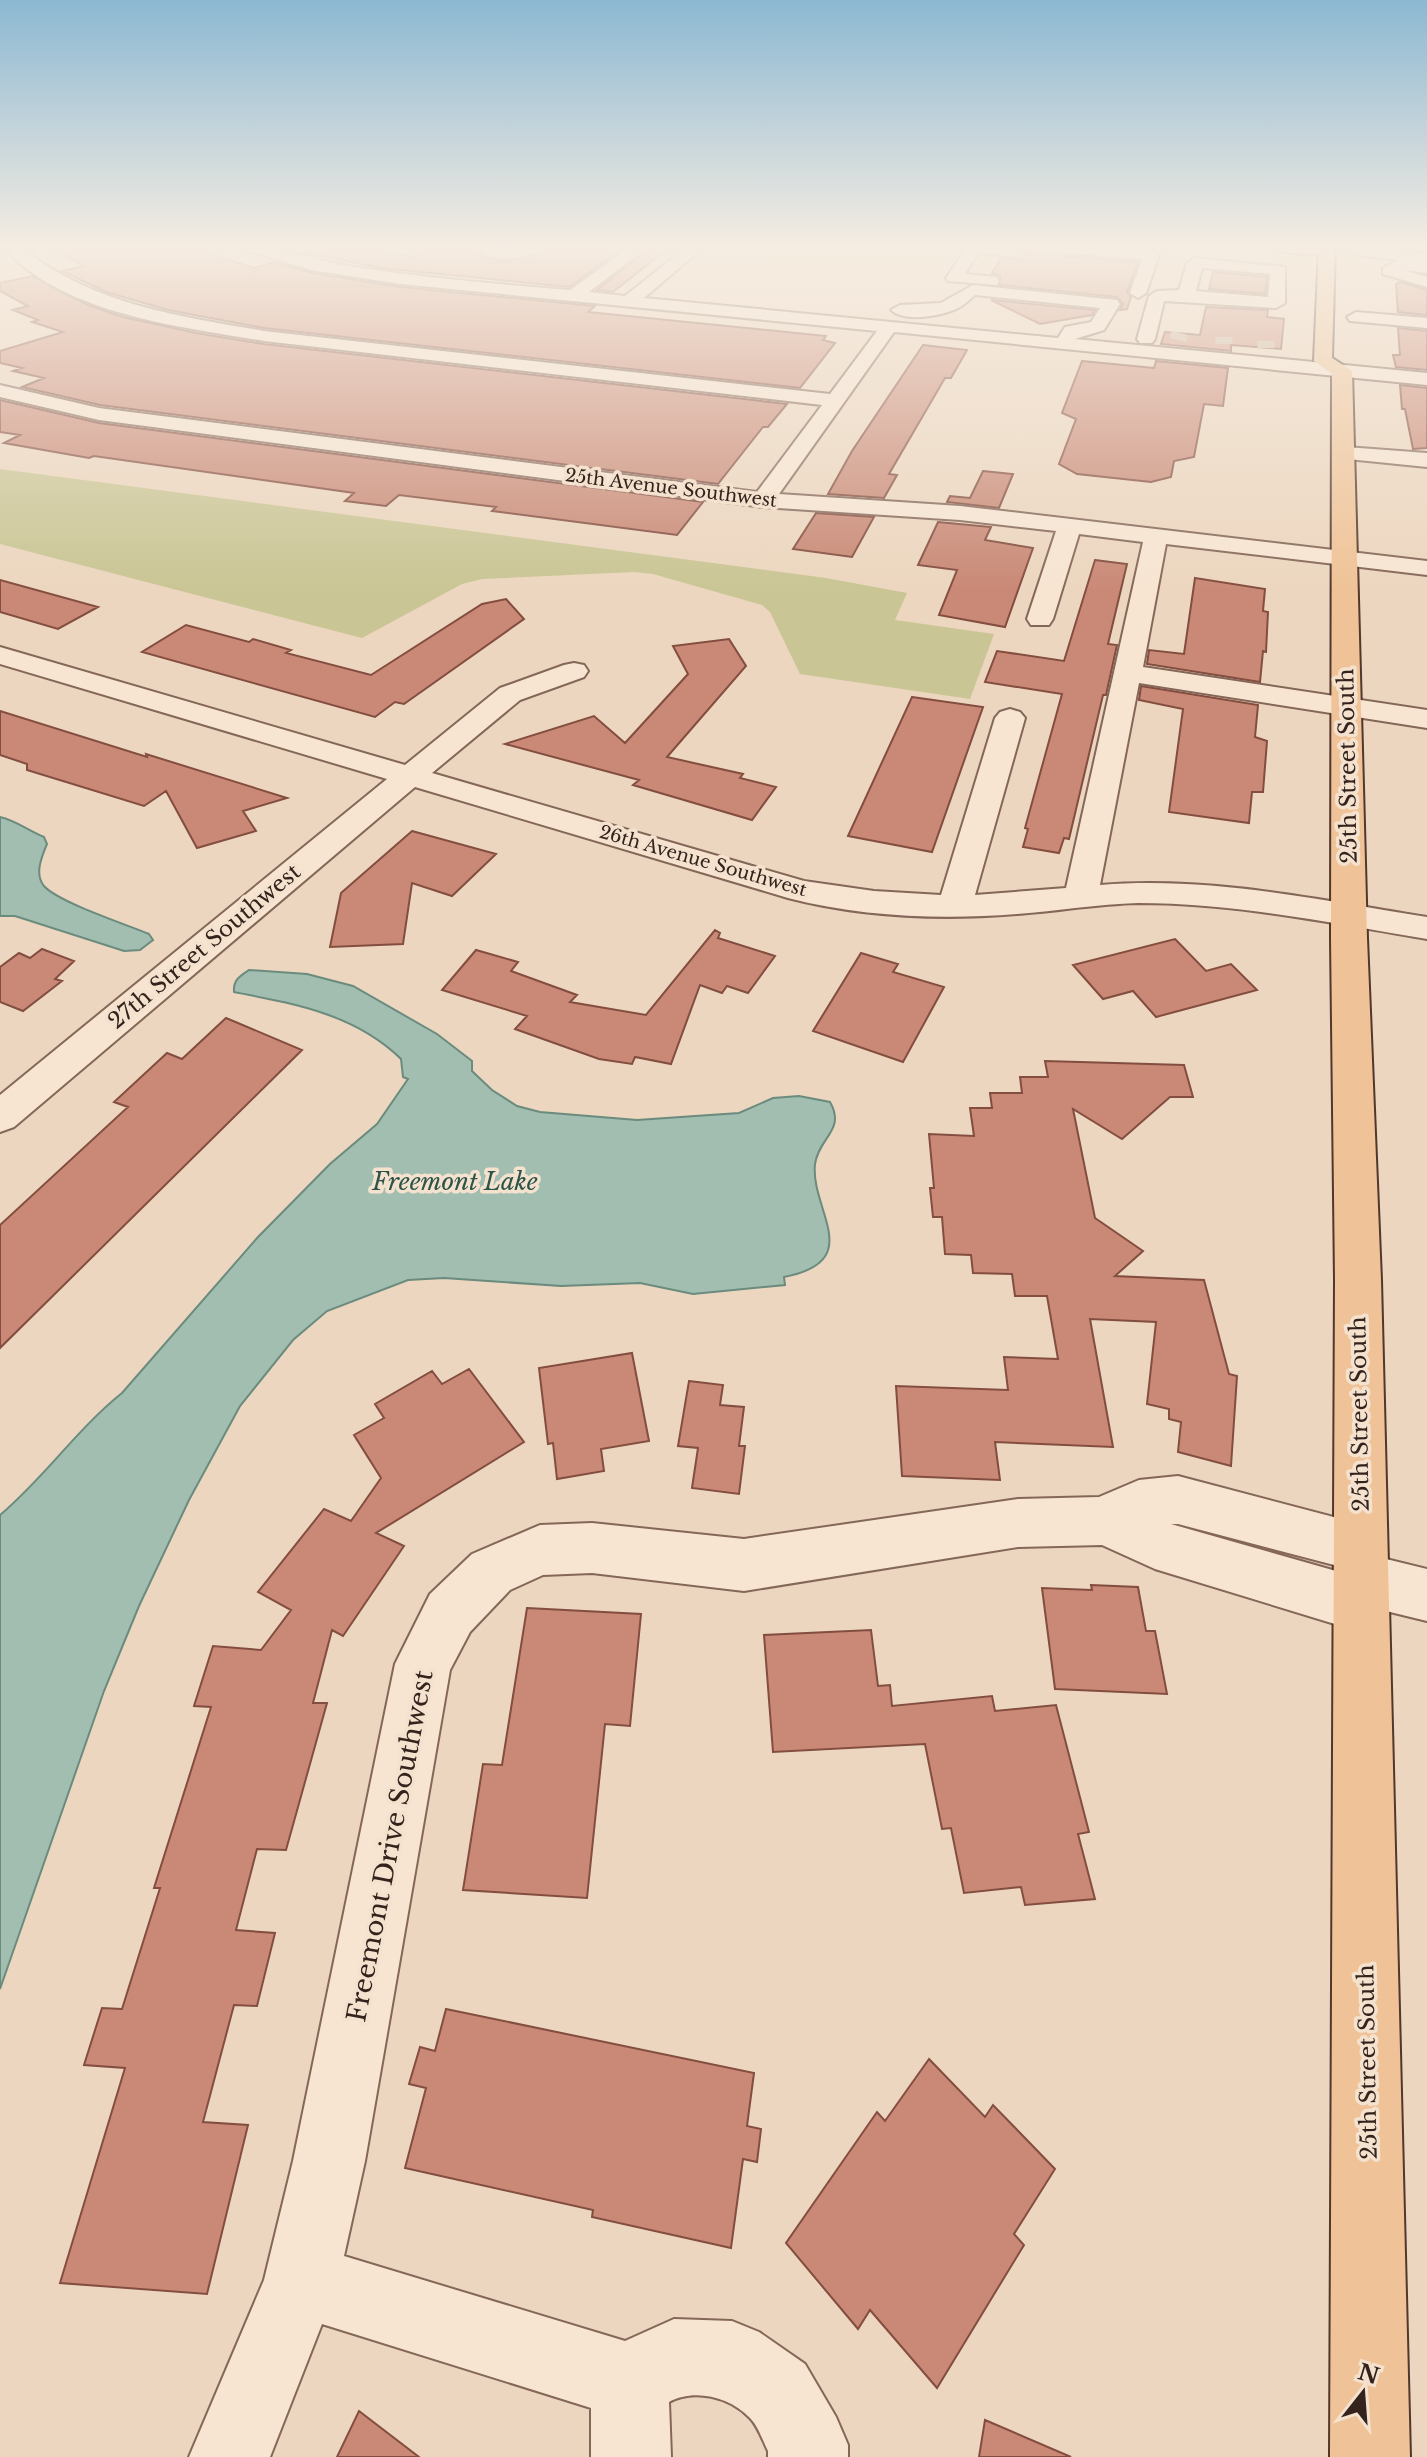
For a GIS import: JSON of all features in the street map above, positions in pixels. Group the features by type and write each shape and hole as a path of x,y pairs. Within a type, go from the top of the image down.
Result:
{"main road":[{"name":"25th Street South","path":"1351,361 1345,558 1370,2457"}],"street":[{"path":"466,361 834,400"},
{"path":"763,500 863,361"},
{"path":"1390,361 1427,379"},
{"name":"25th Avenue Southwest","path":"0,391 99,414 763,500 923,509 1427,568"},
{"path":"1346,453 1427,460"},
{"path":"1040,619 1070,526"},
{"path":"1081,896 1156,536"},
{"name":"26th Avenue Southwest","path":"0,655 800,891 890,904 955,906 1137,893 1206,896 1427,928"},
{"name":"27th Street Southwest","path":"0,1117 271,889 510,694 574,671"},
{"path":"1127,673 1427,719"},
{"path":"955,906 1010,718"},
{"name":"Freemont Drive Southwest","path":"229,2457 301,2280 329,2161 423,1664 450,1613 491,1572 540,1550 592,1548 744,1565 1018,1523 1105,1521 1155,1544 1360,1577 1427,1595"},
{"path":"301,2280 629,2381 674,2357 732,2359 778,2391 808,2445 808,2457"},
{"path":"629,2381 631,2457"}],"shaded area":[{"path":"0,469 826,578 907,593 895,620 994,634 970,699 800,674 770,612 762,605 653,574 634,572 482,579 462,584 362,638 0,544"}],"water":[{"path":"0,817 44,837 47,844 40,876 44,886 78,906 149,934 153,940 140,950 124,951 15,916 0,916"},
{"name":"Freemont Lake","path":"249,970 307,974 353,986 437,1034 472,1061 472,1071 492,1090 517,1106 540,1112 637,1120 739,1113 773,1098 799,1096 830,1102 835,1120 815,1164 829,1246 823,1259 809,1269 784,1277 785,1285 693,1294 640,1283 561,1286 444,1278 408,1280 327,1311 293,1340 240,1406 189,1500 139,1606 104,1691 0,1989 0,1515 122,1393 258,1237 330,1164 377,1124 408,1079 403,1077 401,1059 364,1031 344,1021 302,1007 234,992 236,981"}],"building":[{"path":"409,361 787,404 768,427 763,427 718,484 100,405 22,387 44,378 13,371 22,368 0,363"},
{"path":"556,361 821,361 800,388"},
{"path":"913,361 961,361 951,378 945,378 889,474 897,475 884,498 828,494 852,451"},
{"path":"1082,361 1154,368 1156,361 1228,368 1223,406 1204,404 1194,457 1174,461 1171,477 1151,482 1077,474 1059,464 1076,419 1062,413"},
{"path":"1394,361 1427,361 1427,370 1396,367"},
{"path":"1400,385 1427,388 1427,448 1413,449 1405,409 1402,409"},
{"path":"0,400 99,423 703,502 677,535 492,511 496,507 399,495 386,506 345,501 354,493 94,456 89,458 4,443 20,435 0,432"},
{"path":"983,471 1013,474 999,508 947,502 950,496 970,498"},
{"path":"816,513 874,517 852,557 793,549"},
{"path":"938,522 991,527 985,540 1033,548 1005,627 939,615 957,570 918,565"},
{"path":"1095,560 1127,564 1108,644 1117,645 1106,695 1103,695 1069,839 1064,838 1059,853 1023,847 1028,829 1025,828 1062,694 985,682 997,651 1064,661"},
{"path":"1195,578 1265,589 1263,611 1268,612 1266,652 1263,651 1260,682 1147,664 1149,650 1184,654"},
{"path":"0,580 98,607 58,629 0,612"},
{"path":"506,599 524,619 404,704 395,702 375,717 142,652 186,625 249,642 253,639 291,650 286,653 371,675 482,604"},
{"path":"729,639 746,666 667,757 743,774 740,778 776,787 752,820 633,785 639,780 505,744 594,716 625,743 688,674 673,646"},
{"path":"1141,686 1258,705 1255,737 1267,741 1263,792 1252,792 1249,823 1169,812 1183,709 1139,700"},
{"path":"912,697 983,707 932,852 848,836"},
{"path":"0,711 287,798 243,811 256,831 197,848 166,791 144,806 27,770 27,764 0,755"},
{"path":"412,831 496,854 452,896 412,883 403,944 330,947 341,893"},
{"path":"715,930 720,933 718,938 775,956 748,993 727,986 722,993 700,985 671,1064 635,1057 632,1064 599,1059 515,1029 527,1016 442,990 476,950 518,962 511,971 577,995 570,1002 646,1015"},
{"path":"1175,939 1206,971 1231,964 1257,990 1156,1017 1133,991 1103,999 1073,965"},
{"path":"42,949 74,961 55,979 62,981 23,1011 0,1002 0,967 19,953 30,958"},
{"path":"861,953 898,964 893,972 944,987 903,1062 813,1031"},
{"path":"226,1018 302,1050 0,1348 0,1225 128,1107 114,1102 167,1053 182,1059"},
{"path":"1045,1061 1184,1065 1193,1097 1170,1097 1122,1139 1073,1109 1095,1218 1143,1251 1115,1276 1204,1280 1229,1374 1237,1376 1231,1466 1178,1452 1181,1422 1169,1419 1169,1409 1147,1404 1156,1322 1090,1319 1113,1447 995,1442 1000,1480 902,1476 896,1386 1008,1390 1004,1357 1058,1359 1047,1296 1015,1296 1012,1274 973,1273 971,1255 945,1254 942,1217 933,1217 930,1188 934,1188 929,1134 974,1136 970,1108 992,1108 990,1093 1022,1093 1020,1077 1048,1077"},
{"path":"632,1353 649,1441 601,1449 604,1471 557,1479 553,1443 548,1444 539,1368"},
{"path":"469,1369 524,1442 376,1533 404,1546 343,1636 332,1630 313,1703 327,1703 286,1850 257,1849 236,1930 275,1933 257,2006 234,2005 203,2122 248,2125 207,2294 60,2283 125,2068 84,2065 102,2008 122,2009 160,1888 154,1888 211,1707 194,1706 213,1646 261,1650 291,1610 258,1592 324,1509 351,1521 381,1478 354,1435 384,1418 375,1404 432,1371 442,1384"},
{"path":"689,1381 723,1385 720,1405 744,1407 739,1446 745,1446 739,1494 692,1488 698,1448 678,1446"},
{"path":"1091,1585 1138,1587 1146,1631 1155,1631 1167,1694 1055,1689 1042,1588 1092,1590"},
{"path":"527,1608 641,1614 630,1726 605,1724 587,1898 463,1890 483,1764 502,1765"},
{"path":"871,1630 878,1686 890,1685 892,1706 992,1696 995,1711 1056,1705 1089,1832 1078,1834 1095,1899 1025,1905 1021,1887 964,1893 951,1828 942,1829 925,1744 773,1752 764,1635"},
{"path":"446,2009 754,2073 747,2126 761,2129 757,2162 743,2159 731,2248 592,2217 593,2210 405,2168 426,2088 409,2084 420,2047 435,2051"},
{"path":"929,2059 985,2117 993,2105 1055,2169 1014,2234 1024,2245 937,2388 870,2310 858,2329 786,2243 877,2112 885,2121"},
{"path":"359,2411 419,2457 337,2457"},
{"path":"985,2420 1071,2457 979,2457"}]}
